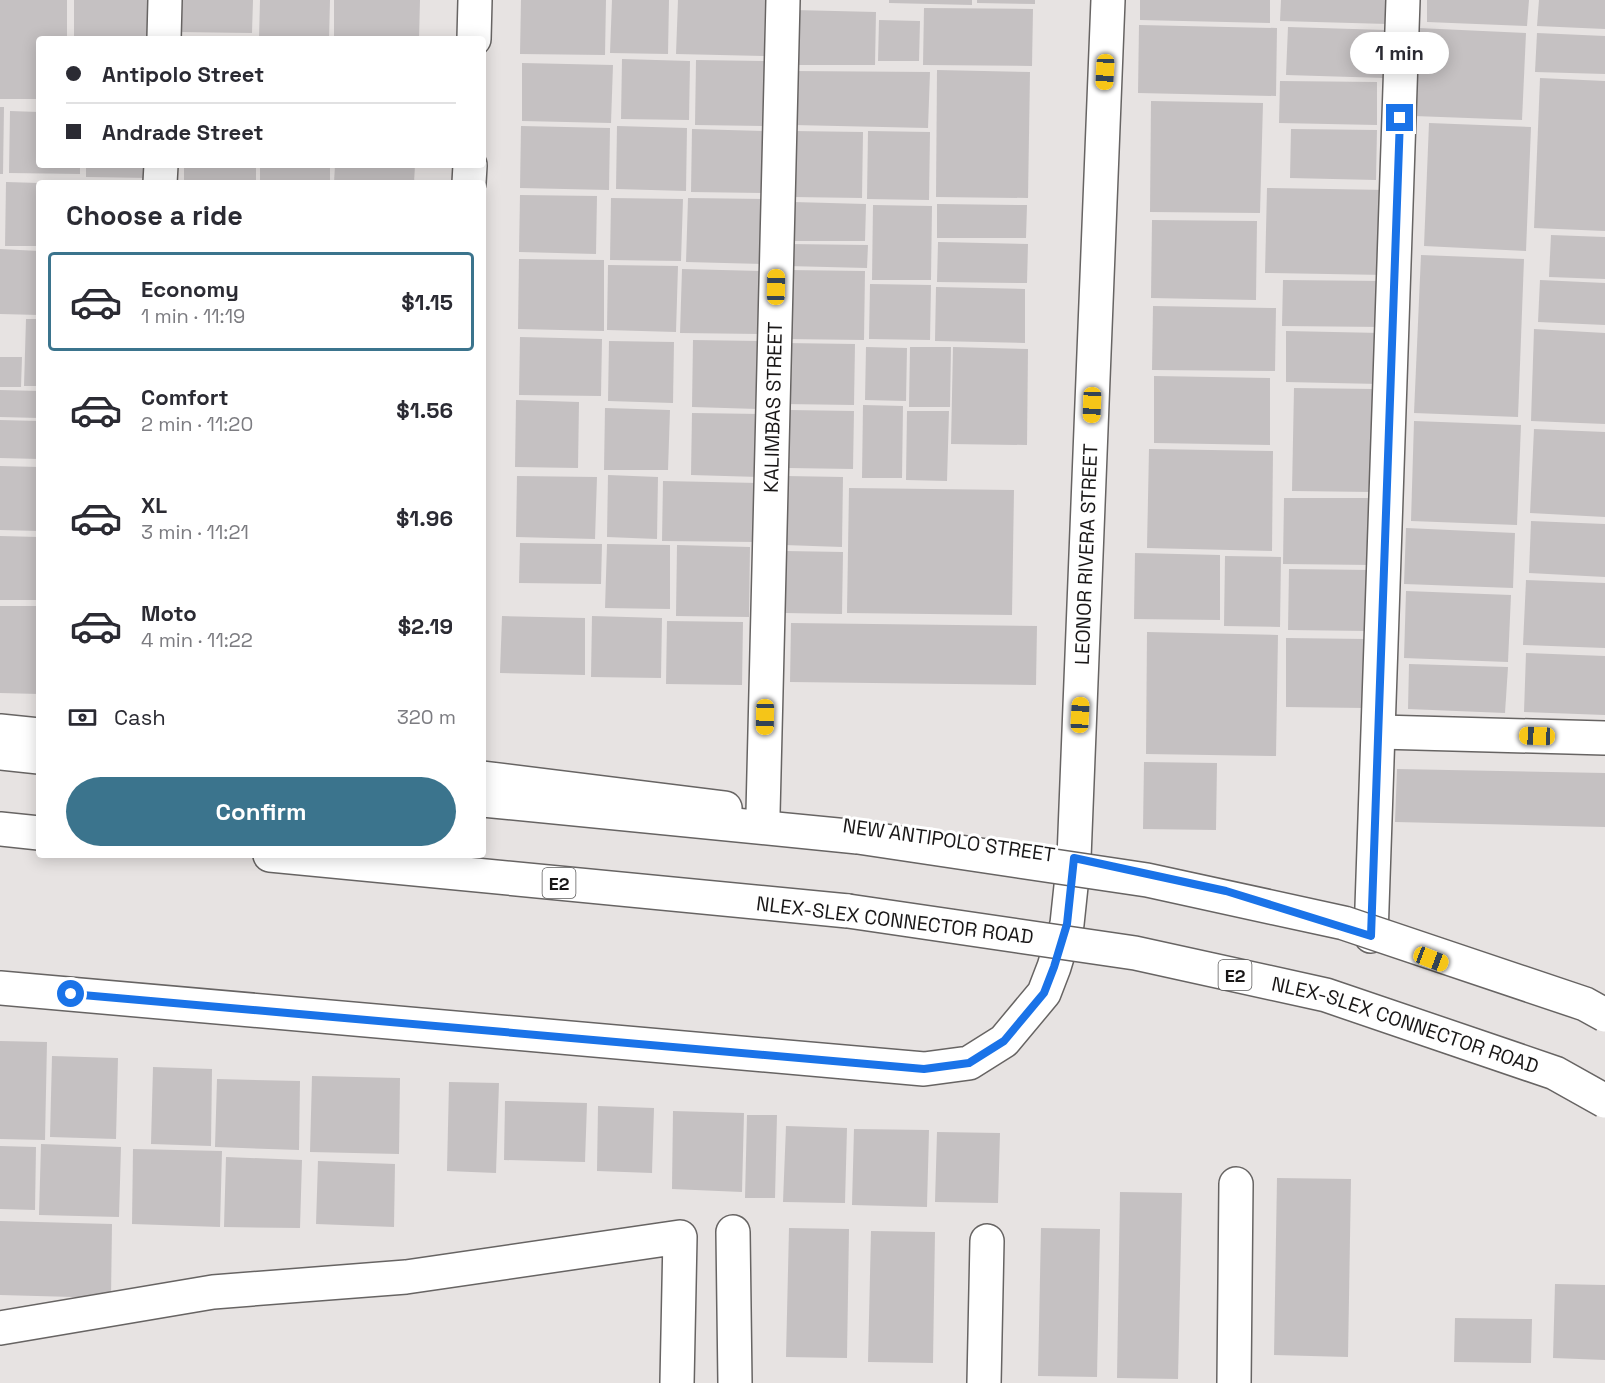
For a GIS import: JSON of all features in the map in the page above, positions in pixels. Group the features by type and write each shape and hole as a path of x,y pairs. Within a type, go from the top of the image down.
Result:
{"main road":[{"path":"164,36 165,0"},
{"path":"474,36 475,0"},
{"name":"KALIMBAS STREET","path":"763,813 783,0"},
{"name":"LEONOR RIVERA STREET","path":"0,988 924,1069 969,1063 1004,1041 1044,993 1054,967 1067,924 1074,858 1108,0"},
{"path":"1371,936 1380,732 1404,0"},
{"path":"0,731 36,735"},
{"path":"1380,732 1605,738"},
{"path":"0,753 36,757"},
{"name":"NEW ANTIPOLO STREET","path":"486,778 763,813 1074,858 1226,891 1371,936 1532,997 1605,1029"},
{"path":"486,800 858,837 1148,880 1344,923 1585,1004 1605,1015"},
{"path":"0,829 36,832"},
{"name":"NLEX-SLEX CONNECTOR ROAD","path":"301,858 848,911 1135,953 1326,995 1555,1073 1605,1101"},
{"path":"1233,1383 1236,1184"},
{"path":"733,1232 735,1383"},
{"path":"0,1329 213,1292 406,1277 680,1237 677,1383"},
{"path":"984,1383 987,1241"}],"building":[{"path":"0,0 67,0 67,36 36,36 36,99 0,99"},
{"path":"74,0 151,0 150,36 74,36"},
{"path":"178,0 253,0 252,33 177,32"},
{"path":"260,0 330,0 329,36 259,36"},
{"path":"334,0 420,0 419,36 334,36"},
{"path":"521,0 606,0 605,55 520,54"},
{"path":"612,0 669,0 668,54 610,53"},
{"path":"678,0 765,0 764,56 676,54"},
{"path":"889,0 972,0 972,5 889,3"},
{"path":"977,0 1035,0 1035,4 977,3"},
{"path":"1140,0 1270,0 1270,23 1140,20"},
{"path":"1281,0 1389,0 1388,24 1280,21"},
{"path":"1427,0 1529,0 1527,26 1427,22"},
{"path":"1539,0 1605,0 1605,29 1537,26"},
{"path":"924,8 1033,9 1032,66 923,65"},
{"path":"794,10 876,12 875,65 793,65"},
{"path":"879,20 920,21 919,61 878,61"},
{"path":"1139,25 1277,28 1276,96 1138,93"},
{"path":"1288,27 1386,30 1385,78 1286,75"},
{"path":"1418,28 1526,33 1522,120 1414,116"},
{"path":"1537,33 1605,36 1605,74 1535,72"},
{"path":"622,59 690,61 689,120 621,119"},
{"path":"696,60 767,61 767,126 695,125"},
{"path":"522,63 613,65 611,123 522,121"},
{"path":"937,70 1030,72 1028,198 936,197"},
{"path":"793,71 930,72 928,128 793,125"},
{"path":"1540,78 1605,81 1605,231 1534,228"},
{"path":"1280,81 1377,82 1377,125 1279,123"},
{"path":"1151,101 1263,103 1260,213 1150,212"},
{"path":"0,107 4,107 3,174 0,174"},
{"path":"10,111 36,112 36,168 80,168 80,174 9,173"},
{"path":"1429,123 1531,127 1526,251 1424,246"},
{"path":"521,126 610,128 609,190 520,188"},
{"path":"617,126 687,128 686,191 616,189"},
{"path":"692,129 764,131 762,193 691,192"},
{"path":"1291,129 1377,130 1376,180 1290,178"},
{"path":"794,131 863,132 862,198 793,197"},
{"path":"868,131 930,132 929,200 867,199"},
{"path":"86,168 153,168 152,178 86,177"},
{"path":"184,168 256,168 256,180 184,180"},
{"path":"260,168 330,168 330,180 260,180"},
{"path":"335,168 415,168 414,180 334,180"},
{"path":"6,182 36,183 36,246 5,246"},
{"path":"1267,188 1387,190 1386,275 1265,273"},
{"path":"520,195 597,196 596,254 519,252"},
{"path":"611,198 683,199 681,261 610,260"},
{"path":"688,198 764,199 763,264 686,262"},
{"path":"793,202 866,204 865,241 793,241"},
{"path":"937,204 1027,205 1026,238 937,238"},
{"path":"873,205 932,206 931,280 872,280"},
{"path":"1152,220 1257,221 1256,300 1151,298"},
{"path":"1551,235 1605,237 1605,279 1549,277"},
{"path":"938,242 1028,244 1027,283 937,282"},
{"path":"788,244 868,245 867,268 787,266"},
{"path":"0,249 36,251 36,315 0,314"},
{"path":"1421,255 1524,259 1518,417 1414,413"},
{"path":"519,259 604,260 604,331 518,329"},
{"path":"608,265 678,266 676,332 607,330"},
{"path":"682,269 761,271 760,334 680,333"},
{"path":"788,270 865,271 864,340 786,339"},
{"path":"1283,280 1384,281 1383,327 1282,326"},
{"path":"1540,280 1605,283 1605,325 1538,322"},
{"path":"870,284 931,285 930,340 869,339"},
{"path":"936,287 1025,289 1025,343 935,341"},
{"path":"1153,306 1276,308 1275,371 1152,370"},
{"path":"26,319 36,319 36,386 24,386"},
{"path":"1534,329 1605,333 1605,424 1531,421"},
{"path":"1286,331 1381,333 1380,384 1286,382"},
{"path":"520,337 602,339 601,396 519,395"},
{"path":"693,340 759,341 758,409 692,407"},
{"path":"609,341 674,342 673,403 608,401"},
{"path":"785,343 855,344 854,405 784,404"},
{"path":"866,347 907,348 906,401 865,400"},
{"path":"910,347 951,347 950,407 909,407"},
{"path":"953,347 1028,349 1027,445 951,444"},
{"path":"0,357 22,357 21,387 0,387"},
{"path":"1154,376 1270,378 1270,445 1154,443"},
{"path":"1294,388 1374,389 1373,492 1292,491"},
{"path":"0,390 36,391 36,418 0,417"},
{"path":"516,400 579,402 578,468 515,467"},
{"path":"863,405 903,406 902,478 862,478"},
{"path":"605,408 670,410 668,470 604,470"},
{"path":"790,410 854,411 853,469 789,468"},
{"path":"907,411 949,411 947,481 906,480"},
{"path":"692,413 761,414 759,477 691,475"},
{"path":"0,420 36,421 36,459 0,458"},
{"path":"1414,421 1521,425 1517,525 1411,521"},
{"path":"1534,429 1605,432 1605,517 1530,513"},
{"path":"1149,449 1273,451 1272,551 1147,548"},
{"path":"0,466 36,467 36,531 0,530"},
{"path":"608,475 658,477 657,539 607,537"},
{"path":"517,476 597,477 595,539 516,537"},
{"path":"786,476 843,477 842,547 784,545"},
{"path":"663,481 758,483 757,542 662,541"},
{"path":"849,488 1014,490 1012,615 847,613"},
{"path":"1284,498 1374,498 1372,565 1283,564"},
{"path":"1531,521 1605,524 1605,577 1529,573"},
{"path":"1406,528 1515,533 1513,588 1404,584"},
{"path":"0,536 36,537 36,600 0,600"},
{"path":"520,543 602,544 601,584 519,583"},
{"path":"607,544 670,545 670,609 605,608"},
{"path":"677,545 750,547 749,617 676,616"},
{"path":"786,551 843,552 842,614 785,613"},
{"path":"1135,553 1220,555 1220,620 1134,619"},
{"path":"1225,556 1281,557 1280,627 1224,626"},
{"path":"1289,569 1370,570 1369,631 1288,630"},
{"path":"1526,580 1605,583 1605,648 1523,645"},
{"path":"1406,591 1511,595 1508,662 1404,658"},
{"path":"0,606 36,606 36,694 0,693"},
{"path":"502,616 585,618 585,675 500,673"},
{"path":"592,616 662,618 661,678 591,677"},
{"path":"667,621 743,622 742,685 666,684"},
{"path":"791,623 1037,626 1036,685 790,682"},
{"path":"1147,632 1278,635 1276,756 1146,754"},
{"path":"1286,638 1366,639 1364,708 1286,707"},
{"path":"1526,653 1605,656 1605,715 1524,712"},
{"path":"1409,664 1508,667 1505,713 1408,709"},
{"path":"1144,762 1217,763 1216,830 1143,829"},
{"path":"1397,769 1605,773 1605,827 1395,822"},
{"path":"0,1041 47,1042 45,1140 0,1139"},
{"path":"52,1056 118,1058 116,1139 50,1137"},
{"path":"153,1067 212,1069 211,1146 151,1144"},
{"path":"312,1076 400,1078 399,1154 310,1152"},
{"path":"217,1079 300,1081 299,1150 215,1147"},
{"path":"449,1082 499,1083 496,1173 447,1171"},
{"path":"505,1101 587,1103 585,1162 504,1160"},
{"path":"598,1106 654,1108 652,1173 597,1171"},
{"path":"673,1111 744,1113 742,1192 672,1189"},
{"path":"747,1115 777,1115 775,1198 745,1198"},
{"path":"786,1126 847,1128 845,1203 783,1202"},
{"path":"854,1129 929,1130 927,1207 852,1205"},
{"path":"937,1132 1000,1133 998,1203 935,1202"},
{"path":"41,1144 121,1147 119,1217 39,1215"},
{"path":"0,1146 36,1147 35,1210 0,1209"},
{"path":"133,1149 222,1151 220,1227 132,1224"},
{"path":"226,1157 302,1160 300,1228 224,1227"},
{"path":"318,1161 395,1164 394,1227 316,1224"},
{"path":"1277,1178 1351,1179 1348,1357 1274,1355"},
{"path":"1120,1192 1182,1193 1178,1379 1117,1378"},
{"path":"0,1221 112,1224 111,1298 0,1295"},
{"path":"789,1228 849,1229 847,1358 786,1357"},
{"path":"1041,1228 1100,1229 1097,1377 1038,1376"},
{"path":"871,1231 935,1232 933,1363 868,1362"},
{"path":"1555,1284 1605,1285 1605,1360 1553,1358"},
{"path":"1455,1318 1532,1319 1531,1363 1454,1362"}],"route":[{"path":"71,994 924,1069 969,1063 1004,1041 1044,993 1067,924 1074,858 1226,891 1371,936 1400,118"}]}
